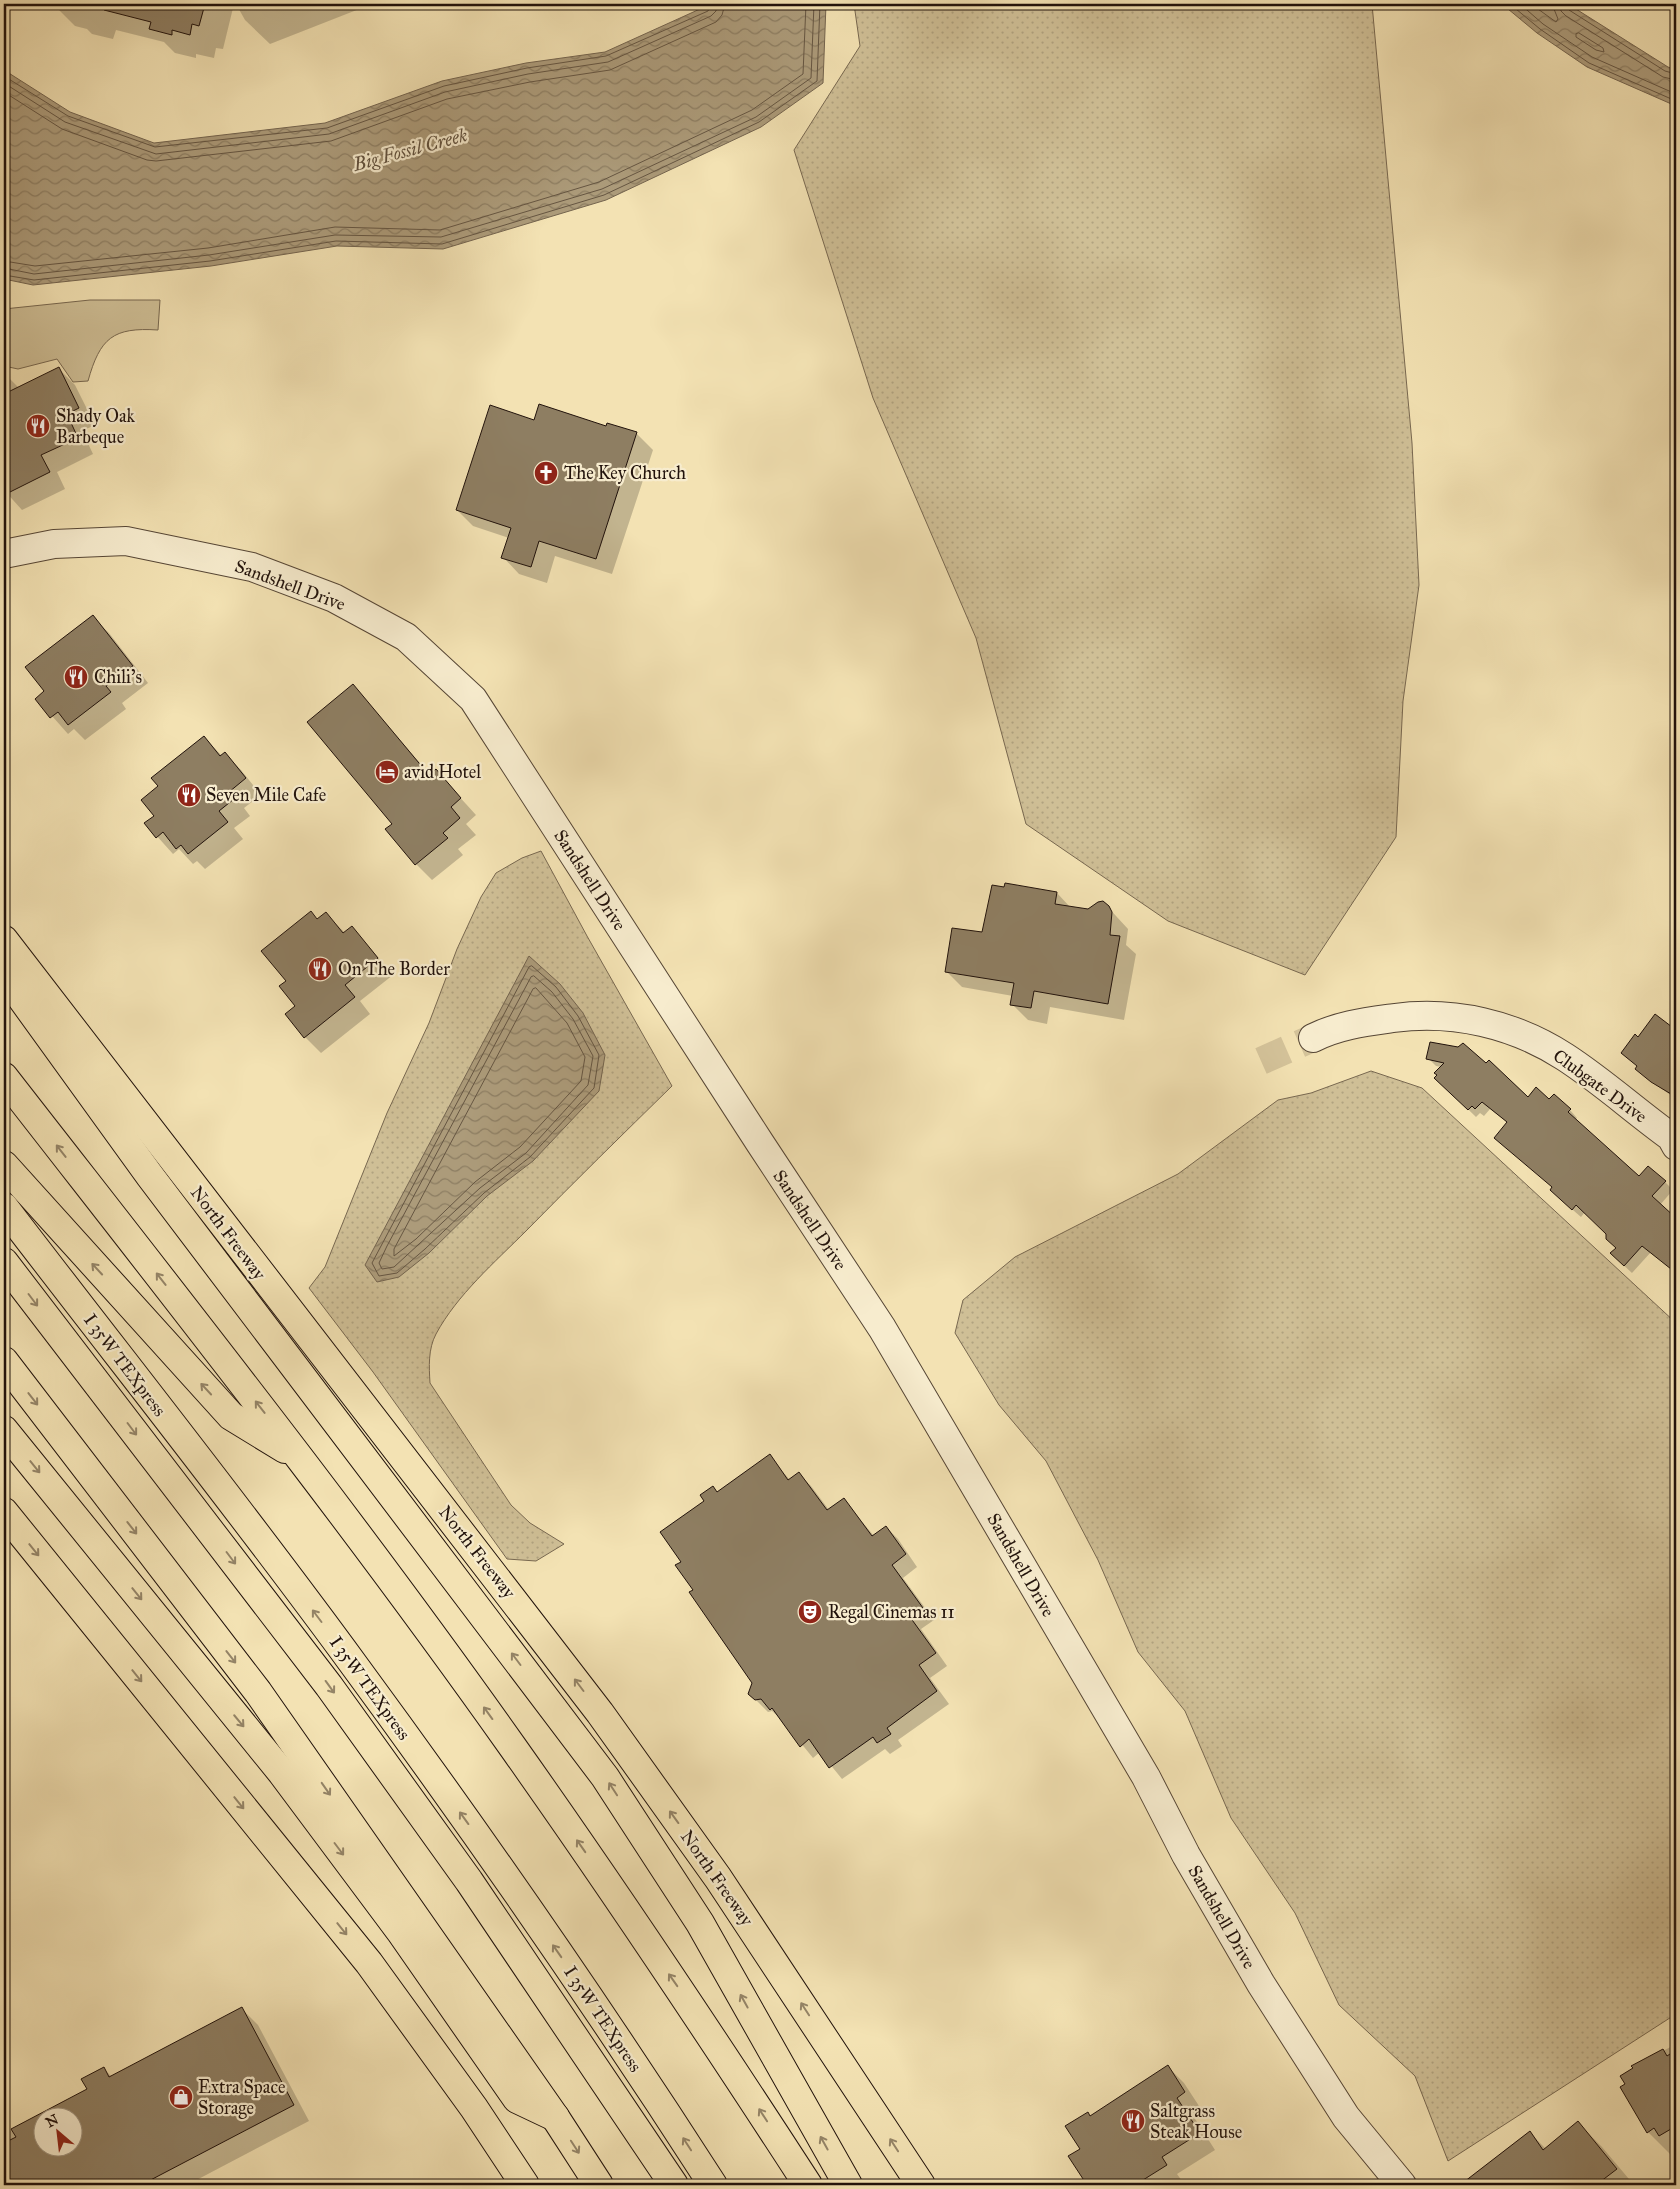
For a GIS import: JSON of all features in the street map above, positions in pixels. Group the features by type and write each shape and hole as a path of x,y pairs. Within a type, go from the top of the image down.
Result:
{"main road":[{"name":"North Freeway","path":"4,940 600,1714 718,1878 921,2185"},
{"path":"4,974 150,1176 605,1777 700,1923 848,2185"},
{"path":"4,1077 301,1459 511,1745 714,2039 808,2185"},
{"path":"4,1165 231,1416 301,1459"},
{"name":"I 35W TEXpress","path":"4,1207 354,1664 494,1860 616,2036 713,2185"},
{"name":"I 35W TEXpress","path":"4,1262 328,1686 469,1881 674,2185"},
{"path":"4,1360 258,1692 555,2117 599,2185"},
{"path":"4,1430 282,1773 400,1931 516,2099 555,2117"},
{"path":"4,1512 369,1963 474,2108 526,2185"}],"street":[{"name":"Sandshell Drive","path":"4,554 54,544 126,541 252,567 334,598 406,637 474,699 760,1144 882,1328 1146,1777 1186,1855 1240,1944 1261,1984 1346,2117 1402,2185"},
{"name":"Clubgate Drive","path":"1313,1038 1356,1023 1417,1015 1469,1018 1531,1040 1564,1056 1675,1140"}],"shaded area":[{"path":"854,4 1372,4 1412,443 1419,585 1403,701 1396,837 1305,975 1168,921 1026,824 976,638 873,398 794,150 860,46"},
{"path":"90,300 160,300 158,330 130,331 119,333 111,338 98,354 88,381 73,382 57,359 18,369 4,366 4,309"},
{"path":"541,851 672,1086 477,1280 455,1306 433,1340 429,1364 430,1383 511,1505 530,1523 564,1544 536,1561 507,1559 373,1372 309,1288 325,1267 387,1113 429,1023 457,949 481,897 496,873 522,858"},
{"path":"1371,1071 1422,1088 1676,1323 1676,2014 1448,2161 1415,2076 1339,2005 1295,1913 1231,1818 1185,1711 1138,1652 1098,1560 1046,1461 999,1405 955,1333 963,1300 1015,1257 1178,1174 1278,1100 1311,1093"}],"water":[{"name":"Big Fossil Creek","path":"711,4 826,4 823,83 761,127 606,200 443,249 337,246 211,266 33,285 4,279 4,70 70,112 154,143 325,123 442,81 526,63 605,52"},
{"path":"1502,4 1568,4 1668,67 1676,70 1676,106 1587,67 1537,33"},
{"path":"529,956 560,984 583,1013 605,1055 599,1091 533,1161 487,1196 429,1253 399,1277 377,1282 365,1265"}],"building":[{"path":"105,4 205,4 199,26 192,24 190,35 172,30 172,35 149,29 151,22 104,10"},
{"name":"Shady Oak Barbeque","path":"59,367 79,408 67,414 78,438 41,455 50,472 4,495 4,394"},
{"name":"The Key Church","path":"539,404 606,426 607,423 637,432 596,559 539,541 531,567 501,558 511,528 456,510 490,405 534,420"},
{"name":"Chili's","path":"93,615 133,666 106,686 111,692 68,725 58,712 50,718 35,699 44,691 25,667"},
{"name":"avid Hotel","path":"353,684 429,775 436,769 461,798 451,807 460,818 443,833 448,838 415,865 385,829 392,824 307,722"},
{"name":"Seven Mile Cafe","path":"204,736 220,756 225,752 246,778 229,792 234,799 219,811 228,822 188,854 181,845 176,849 163,832 156,838 144,823 154,816 141,800 158,786 151,778"},
{"path":"1005,883 1057,892 1055,904 1088,909 1103,901 1109,906 1112,912 1110,935 1120,936 1108,1004 1034,991 1031,1008 1010,1005 1014,983 945,972 952,928 982,932 992,885 1004,887"},
{"name":"On The Border","path":"311,911 317,919 326,912 343,933 352,926 378,958 345,985 355,997 304,1038 285,1014 295,1006 279,986 286,981 261,951"},
{"path":"1655,1014 1676,1030 1676,1097 1651,1082 1635,1069 1637,1066 1621,1053 1635,1034 1638,1037"},
{"path":"1430,1042 1458,1047 1463,1043 1486,1063 1489,1060 1528,1097 1536,1087 1549,1099 1554,1094 1571,1109 1568,1112 1639,1176 1648,1166 1666,1181 1652,1196 1676,1218 1676,1273 1642,1246 1624,1266 1610,1253 1616,1248 1606,1239 1606,1234 1576,1205 1572,1210 1550,1190 1552,1187 1494,1138 1507,1122 1482,1102 1475,1109 1472,1106 1468,1110 1434,1078 1437,1075 1434,1073 1444,1063 1426,1059"},
{"name":"Regal Cinemas 11","path":"770,1454 788,1480 799,1472 827,1510 844,1498 872,1536 886,1526 906,1554 892,1565 923,1608 910,1617 936,1653 919,1665 937,1691 887,1728 891,1734 877,1743 873,1737 829,1768 809,1739 800,1747 772,1708 770,1710 761,1699 755,1700 748,1694 752,1683 689,1592 693,1590 675,1565 681,1562 660,1532 704,1501 700,1495 713,1486 717,1492"},
{"name":"Extra Space Storage","path":"242,2007 294,2105 141,2185 4,2185 4,2143 16,2137 11,2129 32,2118 32,2156 82,2156 82,2106 55,2106 87,2089 81,2079 104,2067 109,2077"},
{"path":"1663,2049 1667,2056 1676,2050 1676,2126 1659,2136 1654,2128 1647,2133 1620,2087 1625,2084 1620,2076 1633,2068 1631,2066"},
{"name":"Saltgrass Steak House","path":"1168,2065 1185,2092 1177,2098 1200,2133 1162,2157 1167,2165 1135,2185 1087,2185 1068,2156 1080,2149 1065,2126 1088,2112 1090,2116"},
{"path":"1578,2121 1617,2169 1596,2185 1460,2185 1530,2131 1543,2150"}],"tunnel":[{"path":"1261,1061 1313,1038"}],"place":[{"name":"Shady Oak Barbeque","path":"38,426"},
{"name":"The Key Church","path":"546,473"},
{"name":"Chili's","path":"76,677"},
{"name":"avid Hotel","path":"387,772"},
{"name":"Seven Mile Cafe","path":"189,795"},
{"name":"On The Border","path":"320,969"},
{"name":"Regal Cinemas 11","path":"810,1612"},
{"name":"Extra Space Storage","path":"181,2097"},
{"name":"Saltgrass Steak House","path":"1133,2121"}]}
